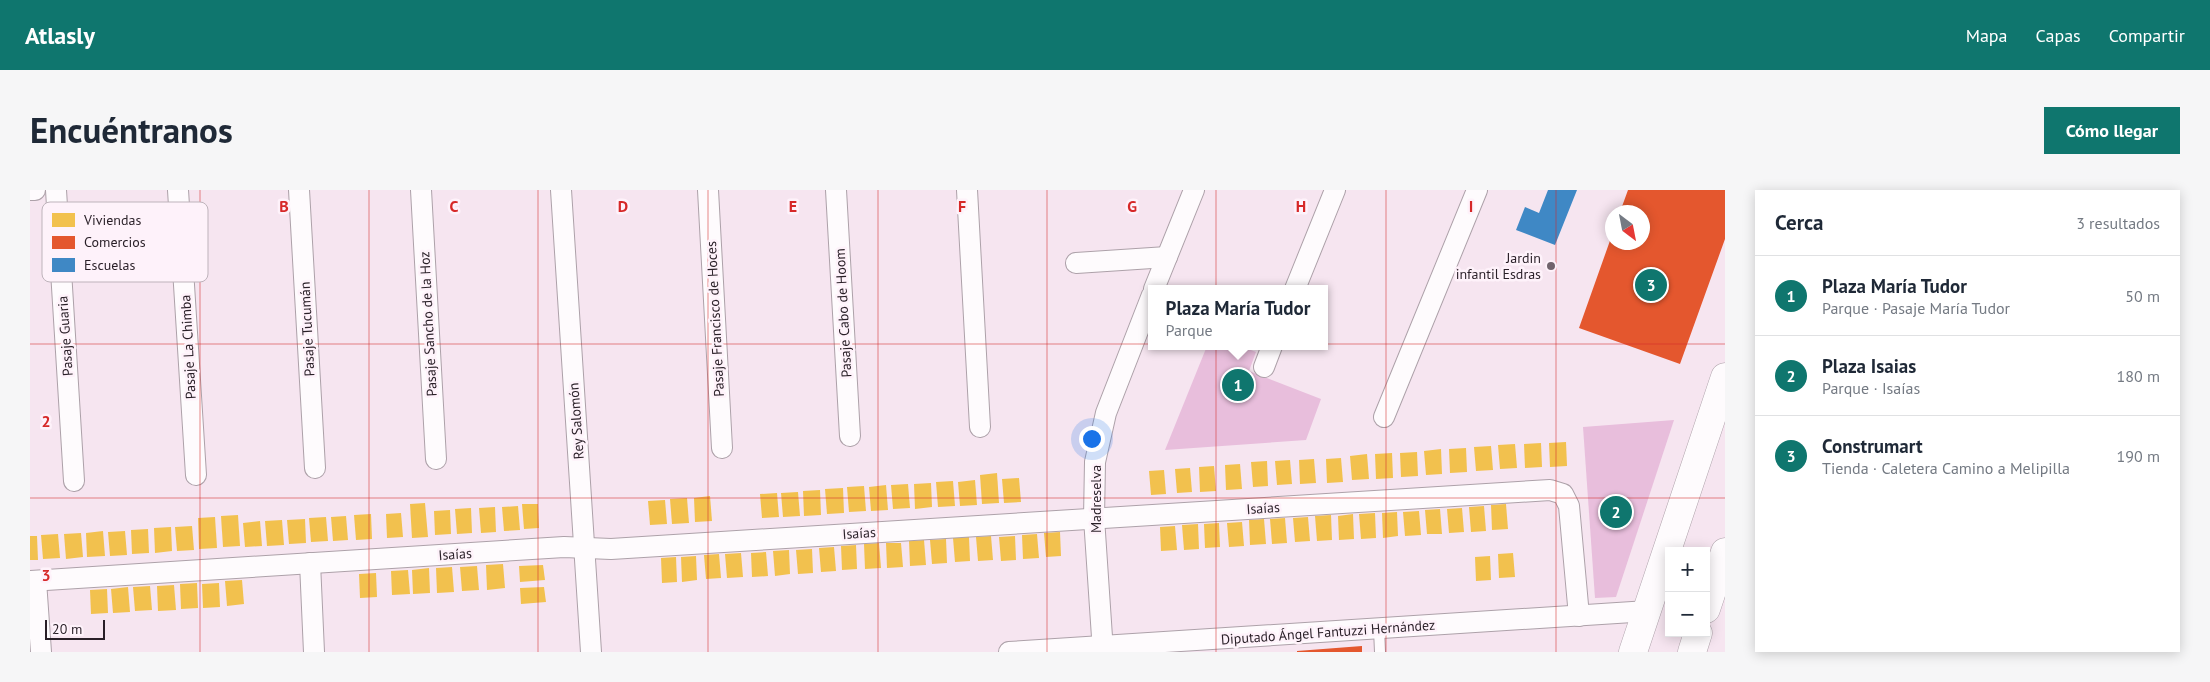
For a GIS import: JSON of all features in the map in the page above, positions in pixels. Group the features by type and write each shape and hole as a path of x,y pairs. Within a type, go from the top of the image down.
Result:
{"street":[{"path":"30,190 35,190"},
{"name":"Pasaje Tucumán","path":"299,190 315,468"},
{"name":"Pasaje Sancho de la Hoz","path":"421,190 436,459"},
{"name":"Rey Salomón","path":"561,190 591,652"},
{"name":"Pasaje Francisco de Hoces","path":"708,190 722,448"},
{"name":"Pasaje Cabo de Hoom","path":"836,190 850,436"},
{"path":"968,190 980,427"},
{"path":"1156,285 1194,190"},
{"path":"1297,285 1335,190"},
{"path":"1384,417 1477,190"},
{"path":"1076,263 1167,257"},
{"name":"Pasaje Guaria","path":"62,282 74,481"},
{"name":"Pasaje La Chimba","path":"184,282 196,475"},
{"name":"Madreselva","path":"1103,649 1093,480 1099,438 1112,395 1148,305"},
{"path":"1264,367 1270,350"},
{"path":"1633,652 1725,377"},
{"name":"Isaías","path":"33,581 564,547 621,548 1557,491 1567,499 1570,506 1580,616"},
{"path":"1710,597 1725,552"},
{"path":"310,563 314,652"},
{"path":"33,581 41,652"},
{"name":"Diputado Ángel Fantuzzi Hernández","path":"1009,652 1103,649 1379,628 1648,611"},
{"path":"1692,652 1697,637"}],"lane":[{"path":"1379,628 1380,652"}],"shaded area":[{"path":"1205,350 1251,350 1256,352 1249,371 1321,399 1306,440 1165,450"},
{"path":"1674,420 1616,597 1595,598 1583,427"}],"building: Viviendas":[{"path":"1566,442 1567,466 1550,467 1549,443"},
{"path":"1541,443 1542,467 1525,468 1524,444"},
{"path":"1515,444 1517,468 1500,469 1498,445"},
{"path":"1491,446 1493,470 1476,471 1474,447"},
{"path":"1466,448 1467,472 1450,473 1449,449"},
{"path":"1441,449 1442,474 1426,475 1424,451"},
{"path":"1417,452 1418,476 1401,477 1400,453"},
{"path":"1392,453 1393,478 1376,479 1375,454"},
{"path":"1367,454 1369,479 1352,480 1350,456"},
{"path":"1341,458 1343,482 1327,483 1326,459"},
{"path":"1314,459 1316,483 1300,484 1299,460"},
{"path":"1290,460 1292,484 1277,485 1275,461"},
{"path":"1267,461 1268,486 1253,487 1251,462"},
{"path":"1240,464 1242,489 1226,490 1225,465"},
{"path":"1214,466 1216,491 1200,492 1199,467"},
{"path":"1190,468 1192,492 1177,493 1175,469"},
{"path":"1164,470 1166,494 1151,495 1149,471"},
{"path":"997,473 999,503 982,504 980,475"},
{"path":"1019,478 1021,502 1004,503 1002,479"},
{"path":"975,480 977,505 960,506 958,482"},
{"path":"953,481 955,506 938,507 936,482"},
{"path":"931,483 932,507 915,509 914,484"},
{"path":"908,484 910,508 893,509 891,485"},
{"path":"886,485 888,510 871,511 869,487"},
{"path":"864,486 866,511 849,512 847,487"},
{"path":"843,488 844,513 827,514 825,489"},
{"path":"820,490 821,515 804,516 803,491"},
{"path":"798,492 800,516 783,517 781,493"},
{"path":"777,493 779,517 762,518 760,494"},
{"path":"710,496 712,521 695,522 694,498"},
{"path":"687,498 689,523 672,524 670,499"},
{"path":"665,500 667,524 650,525 648,501"},
{"path":"425,503 428,537 412,538 410,504"},
{"path":"522,504 538,504 539,528 524,529"},
{"path":"1506,504 1508,529 1492,530 1491,505"},
{"path":"518,506 520,530 504,531 502,507"},
{"path":"1484,506 1486,531 1471,532 1469,507"},
{"path":"495,507 496,532 481,533 479,508"},
{"path":"471,508 472,533 457,534 455,509"},
{"path":"1462,508 1464,532 1449,533 1447,509"},
{"path":"1440,509 1442,534 1427,534 1425,510"},
{"path":"450,510 451,534 435,535 434,511"},
{"path":"1419,511 1421,535 1405,536 1403,512"},
{"path":"1397,512 1398,536 1383,538 1382,513"},
{"path":"401,513 403,537 387,538 386,514"},
{"path":"1375,513 1376,538 1361,539 1359,514"},
{"path":"371,514 372,539 356,540 354,515"},
{"path":"1353,514 1354,539 1339,540 1338,516"},
{"path":"238,515 240,546 223,547 221,516"},
{"path":"1331,515 1332,540 1317,541 1315,516"},
{"path":"346,516 348,540 333,541 331,517"},
{"path":"215,517 217,548 199,549 198,518"},
{"path":"326,517 328,541 311,542 309,518"},
{"path":"1308,517 1310,541 1295,542 1293,518"},
{"path":"1285,518 1287,543 1272,544 1270,519"},
{"path":"305,519 306,543 289,544 287,520"},
{"path":"1264,519 1266,544 1250,545 1249,520"},
{"path":"282,520 284,545 267,546 265,521"},
{"path":"260,521 262,546 245,547 243,523"},
{"path":"1242,522 1244,546 1229,547 1227,523"},
{"path":"1219,523 1220,547 1205,548 1204,524"},
{"path":"1198,524 1199,549 1184,550 1182,525"},
{"path":"192,526 194,550 177,551 175,527"},
{"path":"1175,526 1177,550 1161,551 1160,527"},
{"path":"171,527 172,551 155,553 154,528"},
{"path":"148,529 149,553 132,554 131,530"},
{"path":"103,531 105,556 87,557 86,533"},
{"path":"125,531 127,555 110,556 108,532"},
{"path":"1060,532 1061,556 1046,557 1044,533"},
{"path":"81,533 83,557 66,559 64,534"},
{"path":"58,534 60,558 43,559 41,535"},
{"path":"1037,534 1039,558 1023,559 1022,535"},
{"path":"30,536 37,536 38,560 30,560"},
{"path":"991,536 993,560 978,561 976,537"},
{"path":"1015,536 1016,560 1001,561 999,537"},
{"path":"969,537 970,561 955,562 953,538"},
{"path":"946,539 947,563 932,564 930,540"},
{"path":"924,540 926,565 910,566 909,541"},
{"path":"879,543 881,568 865,569 864,544"},
{"path":"886,543 901,543 903,567 887,568"},
{"path":"856,545 857,569 842,570 841,546"},
{"path":"834,547 836,571 821,572 819,548"},
{"path":"812,549 813,573 798,574 796,550"},
{"path":"789,550 790,574 775,576 773,551"},
{"path":"766,552 768,576 752,577 751,553"},
{"path":"741,553 743,577 727,578 725,554"},
{"path":"1513,553 1515,577 1499,578 1498,554"},
{"path":"719,554 721,578 706,579 704,555"},
{"path":"696,556 697,580 682,582 681,557"},
{"path":"1490,556 1491,580 1476,581 1475,557"},
{"path":"676,557 677,582 662,583 661,558"},
{"path":"503,564 505,588 487,590 486,565"},
{"path":"543,565 545,580 520,582 519,566"},
{"path":"477,566 479,590 462,591 460,567"},
{"path":"452,567 454,592 437,593 436,568"},
{"path":"429,568 430,593 413,594 412,570"},
{"path":"408,570 410,594 392,595 391,571"},
{"path":"376,573 377,597 360,598 359,574"},
{"path":"242,580 244,604 227,606 225,581"},
{"path":"197,583 198,608 181,609 180,584"},
{"path":"219,583 220,607 203,608 202,584"},
{"path":"174,585 176,610 158,611 157,586"},
{"path":"150,586 152,610 135,611 133,587"},
{"path":"128,587 130,612 113,613 111,589"},
{"path":"544,587 546,602 521,604 520,588"},
{"path":"107,589 108,613 91,614 90,590"}],"building: Comercios":[{"path":"1628,190 1725,190 1725,239 1680,364 1579,328 1607,250 1650,250 1650,205 1623,205"},
{"path":"1362,646 1362,652 1297,652 1297,651"}],"building: Escuelas":[{"path":"1548,190 1577,190 1555,245 1516,230 1525,207 1539,213"}],"place":[{"name":"Jardin infantil Esdras","path":"1551,266"},
{"name":"Construmart","path":"1651,285"},
{"name":"Plaza María Tudor","path":"1238,385"},
{"name":"Plaza Isaias","path":"1616,512"}]}
